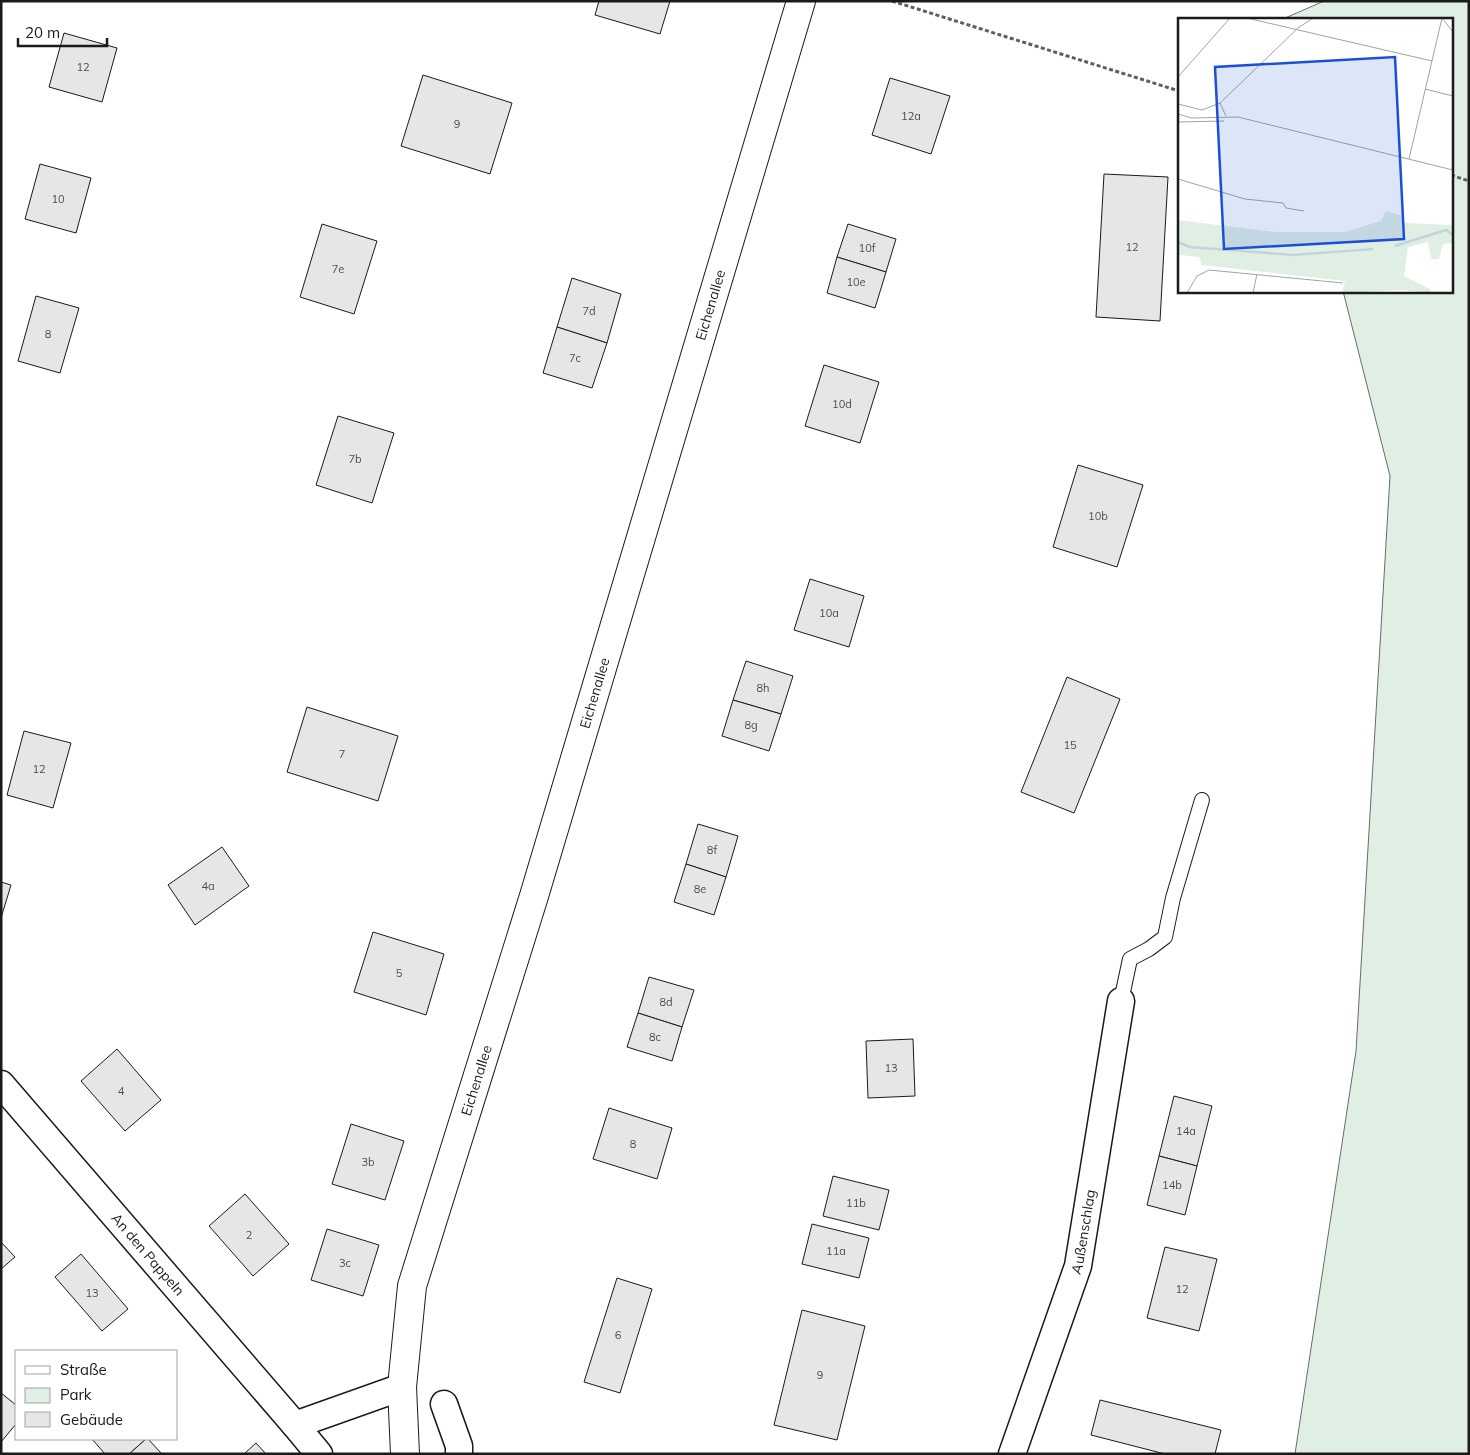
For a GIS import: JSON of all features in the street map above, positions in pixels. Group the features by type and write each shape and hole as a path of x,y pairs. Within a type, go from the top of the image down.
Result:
{"street":[{"name":"Eichenallee","path":"405,1454 402,1387 412,1286 531,906 801,1"},
{"name":"Außenschlag","path":"1012,1454 1078,1266 1121,1001"},
{"name":"An den Pappeln","path":"1,1084 295,1425"},
{"path":"319,1454 295,1425 402,1387"},
{"path":"444,1404 459,1446 459,1454"}],"lane":[{"path":"1121,1001 1130,959 1149,949 1165,937 1173,898 1202,800"}],"path":[{"path":"892,1 1178,91"},
{"path":"1452,176 1469,181"}],"green space":[{"path":"1324,1 1469,1 1469,1454 1295,1454 1356,1051 1390,476 1343,292 1452,292 1452,18 1285,18"}],"building":[{"path":"599,1 670,1 660,34 595,15"},
{"path":"64,33 117,48 102,102 49,87"},
{"path":"423,75 512,103 490,174 401,146"},
{"path":"890,78 950,96 931,154 872,135"},
{"path":"40,164 91,178 76,233 25,219"},
{"path":"1104,174 1168,177 1160,321 1096,317"},
{"path":"322,224 377,241 354,314 300,297"},
{"path":"848,224 896,239 886,272 837,257"},
{"path":"837,257 886,272 875,308 827,293"},
{"path":"572,278 621,294 607,343 557,327"},
{"path":"36,296 79,308 60,373 18,361"},
{"path":"557,327 607,343 592,388 543,373"},
{"path":"824,365 879,382 860,443 805,426"},
{"path":"338,416 394,433 372,503 316,485"},
{"path":"1078,465 1143,485 1117,567 1053,547"},
{"path":"810,579 864,596 849,647 794,630"},
{"path":"746,661 793,676 781,714 733,700"},
{"path":"1067,677 1120,699 1074,813 1021,792"},
{"path":"733,700 781,714 769,751 722,736"},
{"path":"307,707 398,736 378,801 287,772"},
{"path":"24,731 71,743 53,808 7,795"},
{"path":"698,824 738,836 726,877 686,864"},
{"path":"222,847 249,886 195,925 168,885"},
{"path":"686,864 726,877 714,915 674,902"},
{"path":"1,882 11,885 1,918"},
{"path":"373,932 444,954 426,1015 354,992"},
{"path":"649,977 694,990 682,1027 638,1013"},
{"path":"638,1013 682,1027 672,1061 627,1047"},
{"path":"913,1039 915,1096 868,1098 866,1041"},
{"path":"117,1049 161,1100 125,1131 81,1081"},
{"path":"1174,1096 1212,1106 1197,1166 1159,1156"},
{"path":"609,1108 672,1128 657,1179 593,1159"},
{"path":"351,1124 404,1141 385,1200 332,1184"},
{"path":"1159,1156 1197,1166 1185,1215 1147,1205"},
{"path":"833,1176 889,1190 879,1230 823,1216"},
{"path":"245,1194 289,1244 253,1276 209,1226"},
{"path":"812,1224 869,1238 859,1278 802,1264"},
{"path":"327,1229 379,1245 363,1296 311,1280"},
{"path":"1,1242 15,1257 1,1269"},
{"path":"1165,1247 1217,1259 1199,1331 1147,1318"},
{"path":"81,1254 128,1309 102,1331 55,1277"},
{"path":"617,1278 652,1289 620,1393 584,1382"},
{"path":"802,1310 865,1326 837,1440 774,1425"},
{"path":"1,1393 15,1404 15,1425 1,1442"},
{"path":"1100,1400 1221,1430 1215,1454 1165,1454 1091,1435"},
{"path":"93,1440 145,1440 129,1454 105,1454"},
{"path":"145,1440 149,1440 162,1454 129,1454"},
{"path":"256,1443 266,1454 244,1454"}]}
